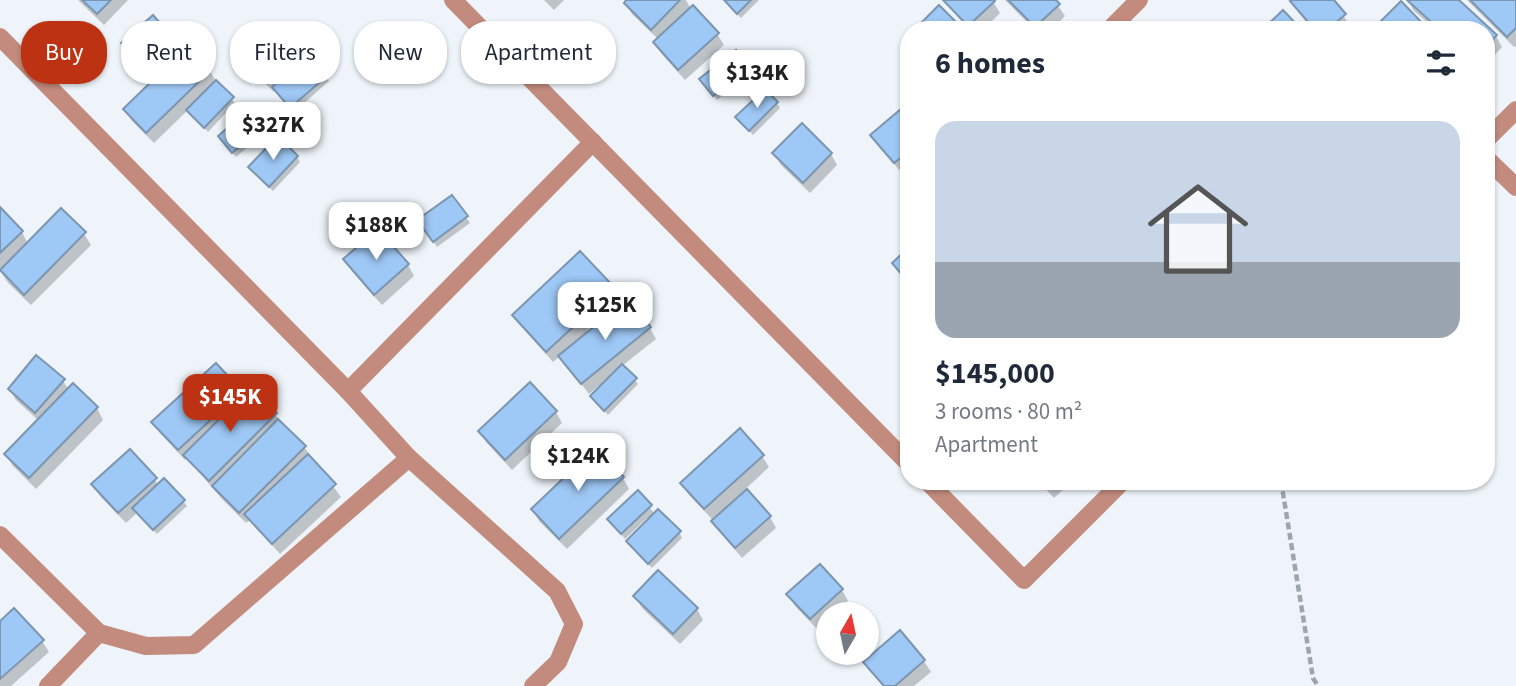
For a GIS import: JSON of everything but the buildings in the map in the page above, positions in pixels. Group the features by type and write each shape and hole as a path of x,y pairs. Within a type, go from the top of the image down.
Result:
{"street":[{"path":"453,0 900,455"},
{"path":"1118,21 1139,0"},
{"path":"0,37 348,391 409,458 557,591 574,624 558,662 533,686"},
{"path":"1495,131 1516,110"},
{"path":"348,391 593,142"},
{"path":"1495,167 1516,187"},
{"path":"0,534 99,633 146,646 194,645 409,458"},
{"path":"936,490 1024,580 1114,490"},
{"path":"48,686 99,633"}],"path":[{"path":"1282,490 1313,678 1318,686"}]}
